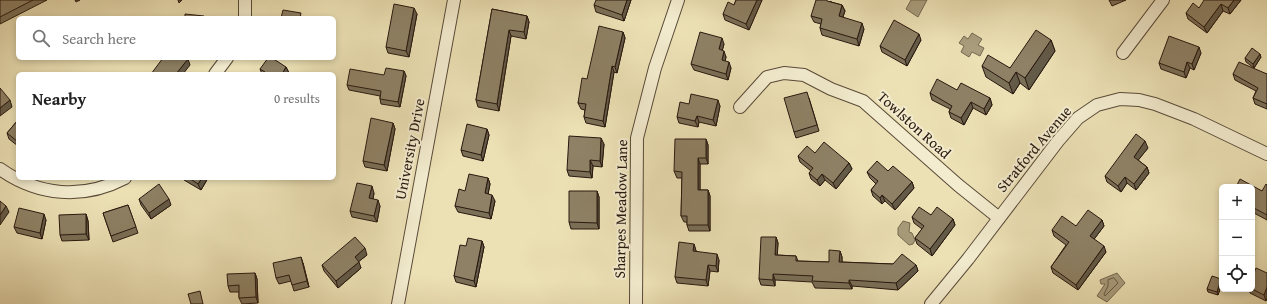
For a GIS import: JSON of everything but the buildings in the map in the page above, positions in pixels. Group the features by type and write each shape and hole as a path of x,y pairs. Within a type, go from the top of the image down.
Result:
{"street":[{"path":"245,0 245,16"},
{"name":"University Drive","path":"398,304 454,0"},
{"name":"Sharpes Meadow Lane","path":"636,304 637,138 655,68 678,0"},
{"path":"1123,54 1163,0"},
{"path":"216,72 226,60"},
{"name":"Towlston Road","path":"740,107 767,76 784,73 804,75 831,89 863,101 958,185 999,218"},
{"name":"Stratford Avenue","path":"931,304 1058,141 1078,118 1090,109 1110,101 1139,100 1155,104 1201,122 1267,154"},
{"path":"0,169 16,179"},
{"path":"18,180 24,184 39,189 61,193 85,192 100,189 120,180"}],"water":[{"path":"911,0 927,0 918,17 906,9"},
{"path":"972,33 982,39 978,45 984,48 980,56 972,52 969,57 961,52 964,46 959,43 964,36 968,39"},
{"path":"903,221 910,223 909,232 912,233 915,240 913,244 909,245 898,235 898,228"},
{"path":"1117,273 1125,283 1107,302 1097,296 1105,284 1101,284 1100,280"}]}
